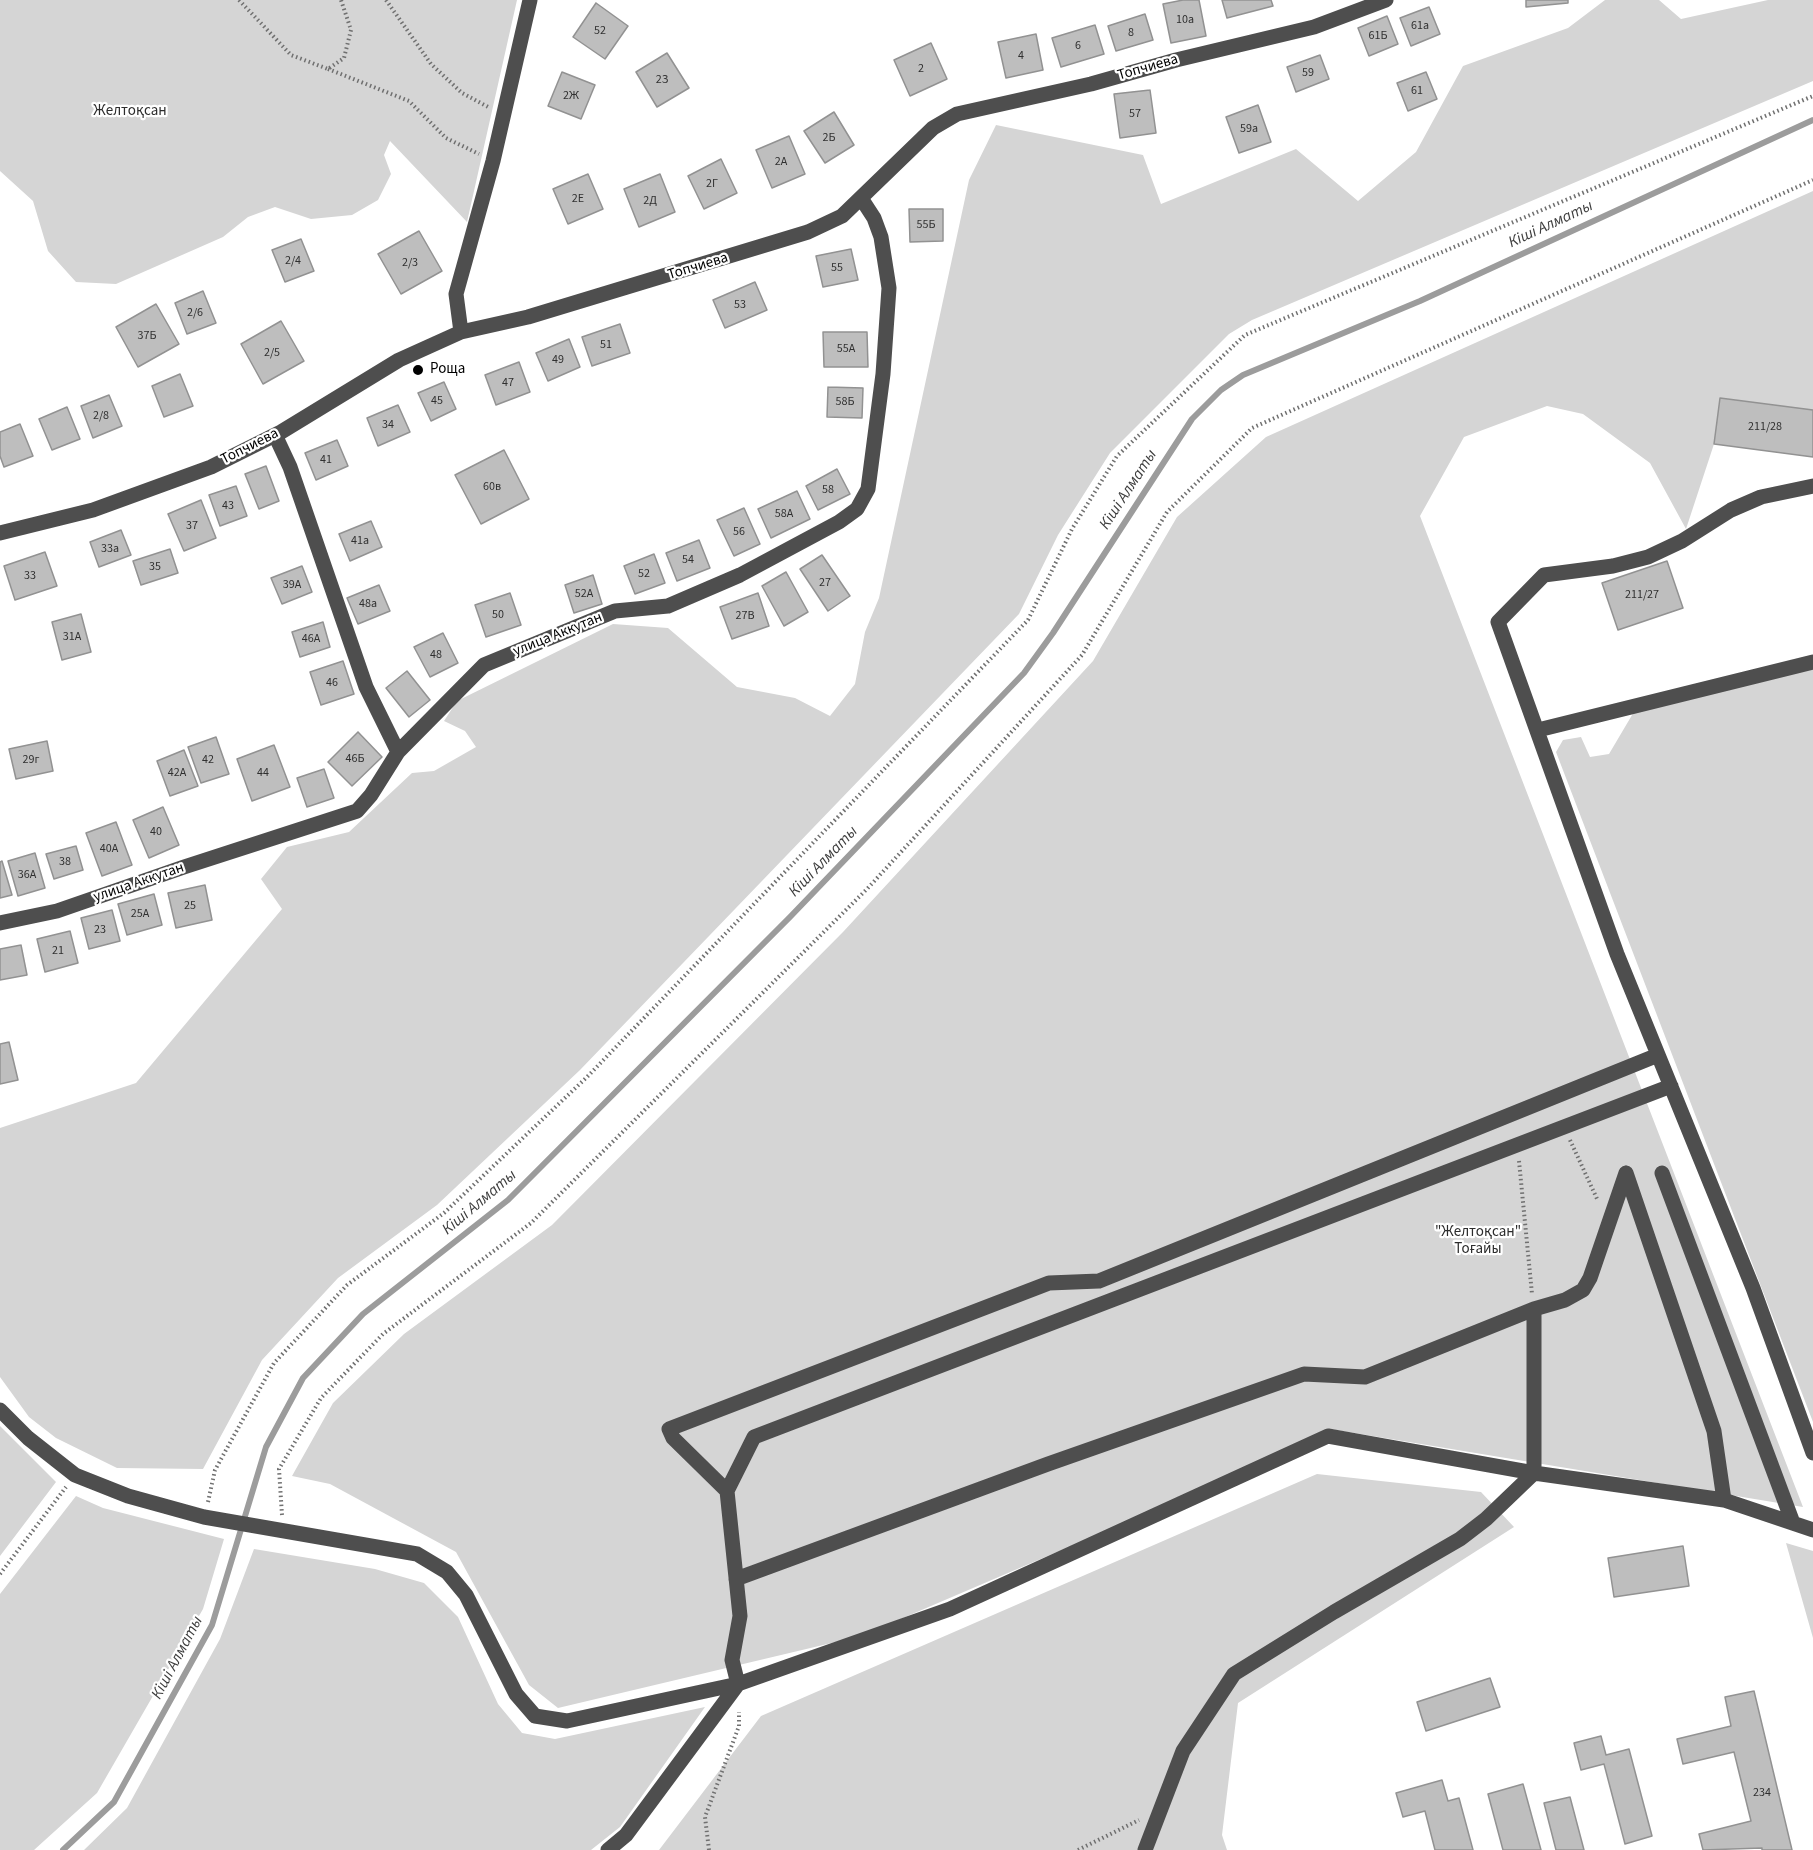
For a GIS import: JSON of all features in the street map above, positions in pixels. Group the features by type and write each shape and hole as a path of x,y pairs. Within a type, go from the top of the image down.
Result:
{"street":[{"path":"461,332 456,294 493,160 530,0"},
{"name":"Топчиева","path":"0,533 93,510 211,467 275,435 399,360 461,332 528,317 808,232 842,216 933,128 957,114 1091,84 1176,60 1314,27 1386,0"},
{"name":"улица Аккутан","path":"0,923 57,911 357,811 371,795 399,752 484,665 615,611 668,606 740,575 839,522 857,509 868,489 883,374 889,288 881,237 874,218 861,198"},
{"path":"275,435 290,467 366,687 399,752"},
{"path":"1813,486 1751,501 1731,510 1682,541 1648,557 1613,566 1580,568 1545,575 1498,621 1617,954 1753,1288 1813,1454"},
{"path":"1538,730 1813,662"},
{"path":"728,1491 673,1438 669,1429 1049,1283 1099,1281 1658,1055"},
{"path":"738,1684 732,1660 740,1616 728,1491 754,1437 1671,1086"},
{"path":"736,1579 1048,1464 1304,1374 1365,1377 1534,1309 1565,1300 1583,1290 1590,1278 1626,1173 1714,1431 1724,1500"},
{"path":"1662,1173 1793,1523"},
{"path":"1145,1850 1183,1751 1234,1674 1334,1612 1460,1539 1486,1519 1534,1473 1534,1309"},
{"path":"0,1410 28,1438 75,1474 128,1497 204,1517 283,1533 417,1554 447,1572 466,1595 516,1694 535,1716 567,1721 738,1684 950,1609 1328,1437 1534,1473 1724,1500 1813,1530"},
{"path":"608,1850 626,1835 738,1684"}],"path":[{"path":"239,0 291,55 409,101 446,138 493,160"},
{"path":"328,69 344,58 351,30 341,0"},
{"path":"386,0 432,64 462,93 504,115"},
{"path":"204,1517 215,1470 274,1363 346,1285 444,1213 587,1077 1028,620 1072,529 1117,456 1245,335 1813,96"},
{"path":"283,1533 279,1469 321,1398 383,1334 531,1223 867,889 1082,655 1167,512 1252,428 1813,180"},
{"path":"1564,1127 1609,1224"},
{"path":"1517,1145 1534,1309"},
{"path":"0,1574 75,1474"},
{"path":"708,1850 705,1817 739,1726 738,1684"},
{"path":"1078,1850 1161,1809"}],"green space":[{"name":"Желтоқсан","path":"0,0 517,0 467,222 390,141 384,155 391,174 378,200 352,215 311,219 275,207 248,217 223,237 116,284 76,282 48,251 33,201 0,171"},
{"path":"1605,0 1659,0 1681,19 1768,0 1813,0 1813,81 1252,320 1229,334 1110,453 1058,535 1019,614 580,1070 437,1205 338,1278 262,1360 203,1469 117,1468 56,1438 29,1417 0,1377 0,1128 136,1083 282,909 261,879 287,847 349,832 412,773 434,771 476,747 465,731 444,721 457,701 613,624 668,628 737,687 795,698 830,716 855,684 865,632 879,598 969,180 996,125 1143,155 1161,204 1296,149 1358,201 1416,152 1463,66 1568,28"},
{"name":"\"Желтоқсан\" Тоғайы","path":"1813,191 1813,410 1721,398 1714,444 1686,529 1650,463 1583,414 1547,406 1464,437 1420,516 1803,1507 1330,1429 1134,1519 861,1636 558,1708 529,1685 456,1552 330,1484 292,1476 333,1403 404,1334 552,1225 843,932 1093,661 1177,517 1266,437"},
{"path":"1813,669 1813,1422 1556,752 1563,740 1581,737 1590,757 1609,754 1635,710"},
{"path":"0,1426 56,1482 0,1556"},
{"path":"1317,1474 1481,1492 1514,1527 1238,1703 1222,1835 1227,1850 659,1850 761,1716"},
{"path":"76,1496 103,1508 224,1539 203,1609 97,1793 34,1850 0,1850 0,1594"},
{"path":"1786,1543 1813,1551 1813,1638"},
{"path":"254,1549 375,1569 424,1583 458,1617 498,1704 522,1733 555,1739 705,1707 620,1827 591,1850 84,1850 127,1808 220,1639"}],"building":[{"path":"1199,0 1206,36 1171,43 1163,4"},
{"path":"1222,0 1271,0 1273,6 1227,18"},
{"path":"1526,0 1568,0 1568,3 1526,7"},
{"path":"596,3 628,26 605,59 573,37"},
{"path":"1429,7 1440,34 1411,46 1400,18"},
{"path":"1145,14 1153,40 1116,51 1108,26"},
{"path":"1387,16 1398,44 1369,56 1358,28"},
{"path":"1095,25 1104,54 1061,67 1052,38"},
{"path":"1036,34 1043,70 1006,78 998,42"},
{"path":"931,43 947,79 910,96 894,60"},
{"path":"667,53 689,88 657,107 636,72"},
{"path":"1320,55 1329,79 1296,92 1287,67"},
{"path":"562,72 595,85 581,119 548,106"},
{"path":"1426,72 1437,99 1408,111 1397,83"},
{"path":"1150,90 1156,133 1120,138 1114,94"},
{"path":"1258,105 1271,142 1239,153 1226,117"},
{"path":"834,112 854,145 825,163 804,131"},
{"path":"789,136 805,174 772,188 756,150"},
{"path":"721,159 737,193 704,209 688,176"},
{"path":"588,174 603,209 568,224 553,189"},
{"path":"660,174 675,212 639,227 624,189"},
{"path":"909,209 943,209 943,241 910,242"},
{"path":"419,231 442,271 401,294 378,254"},
{"path":"301,239 314,271 285,282 272,250"},
{"path":"851,249 858,280 823,287 816,256"},
{"path":"755,282 767,310 725,328 713,300"},
{"path":"203,291 216,323 187,334 175,303"},
{"path":"156,304 179,344 138,367 116,327"},
{"path":"281,321 304,361 263,384 241,344"},
{"path":"620,324 630,353 592,366 582,337"},
{"path":"823,332 867,332 868,367 824,367"},
{"path":"569,339 580,367 548,381 536,353"},
{"path":"519,362 530,392 496,405 485,375"},
{"path":"180,374 193,406 164,417 152,386"},
{"path":"444,382 456,409 431,421 418,393"},
{"path":"828,387 863,388 862,418 827,417"},
{"path":"109,395 122,426 93,438 81,406"},
{"path":"1720,398 1813,410 1813,457 1714,444"},
{"path":"398,405 410,432 378,446 367,418"},
{"path":"67,407 80,439 52,450 39,419"},
{"path":"20,424 33,456 4,467 0,456 0,432"},
{"path":"337,440 348,466 316,480 305,453"},
{"path":"504,450 529,499 481,524 455,475"},
{"path":"266,466 279,501 259,509 245,474"},
{"path":"837,469 850,494 818,510 806,486"},
{"path":"236,486 247,516 220,526 209,495"},
{"path":"797,491 810,519 771,538 758,509"},
{"path":"201,500 216,538 184,551 168,514"},
{"path":"744,508 760,544 734,556 717,520"},
{"path":"371,521 382,547 350,561 339,534"},
{"path":"121,530 131,555 99,567 90,542"},
{"path":"699,540 710,568 677,581 666,553"},
{"path":"170,549 178,573 141,585 133,561"},
{"path":"45,552 57,586 15,600 4,566"},
{"path":"654,554 665,583 635,594 624,566"},
{"path":"822,555 850,596 828,611 800,569"},
{"path":"1667,561 1683,608 1618,630 1602,583"},
{"path":"302,566 312,592 282,604 271,578"},
{"path":"786,572 808,612 784,626 762,586"},
{"path":"593,575 602,604 574,613 565,585"},
{"path":"379,585 390,611 358,624 347,598"},
{"path":"510,593 521,625 486,637 475,605"},
{"path":"758,593 769,626 732,639 720,607"},
{"path":"81,614 91,652 62,660 52,622"},
{"path":"323,622 330,647 300,657 292,632"},
{"path":"443,633 458,663 430,677 414,647"},
{"path":"343,661 354,694 321,705 310,672"},
{"path":"407,671 430,700 409,717 386,688"},
{"path":"358,732 382,757 352,786 328,762"},
{"path":"216,737 229,774 201,783 188,747"},
{"path":"47,741 53,771 16,779 9,749"},
{"path":"274,745 290,787 252,801 237,759"},
{"path":"184,750 198,786 170,796 157,761"},
{"path":"324,769 334,798 307,807 297,778"},
{"path":"163,807 179,845 149,858 133,820"},
{"path":"116,822 132,865 102,876 86,833"},
{"path":"76,846 83,870 54,879 46,854"},
{"path":"35,853 45,888 18,896 8,861"},
{"path":"2,861 12,895 0,898 0,862"},
{"path":"205,885 212,920 176,928 168,893"},
{"path":"154,894 162,925 127,935 118,904"},
{"path":"112,910 120,941 89,949 81,918"},
{"path":"70,931 78,963 45,972 37,939"},
{"path":"21,945 27,975 0,980 0,949"},
{"path":"9,1042 18,1080 0,1084 0,1044"},
{"path":"1683,1546 1689,1586 1614,1597 1608,1558"},
{"path":"1490,1678 1500,1707 1426,1731 1417,1702"},
{"path":"1754,1691 1792,1850 1762,1850 1762,1848 1703,1850 1699,1834 1751,1821 1734,1752 1683,1764 1677,1739 1731,1726 1725,1697"},
{"path":"1601,1736 1606,1755 1629,1749 1652,1836 1625,1844 1604,1764 1581,1770 1574,1743"},
{"path":"1442,1780 1448,1801 1459,1798 1473,1850 1435,1850 1425,1811 1403,1817 1396,1793"},
{"path":"1523,1784 1541,1850 1503,1850 1488,1794"},
{"path":"1570,1797 1584,1850 1556,1850 1544,1803"}],"waterway":[{"name":"Кіші Алматы","path":"63,1850 114,1802 212,1625 266,1447 303,1378 363,1314 508,1200 790,917 1024,673 1053,633 1192,419 1221,390 1243,375 1420,301 1813,120"}],"place":[{"name":"Роща","path":"418,370"}]}
